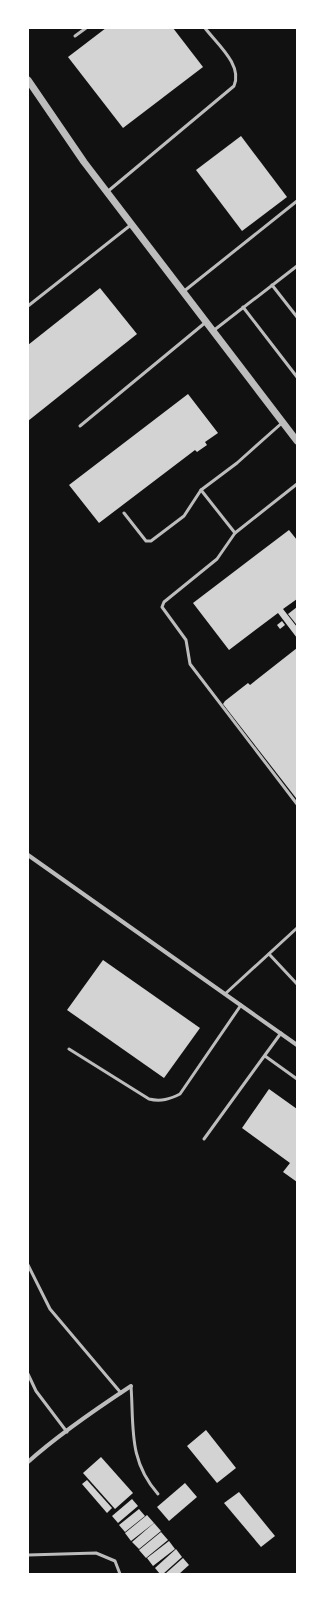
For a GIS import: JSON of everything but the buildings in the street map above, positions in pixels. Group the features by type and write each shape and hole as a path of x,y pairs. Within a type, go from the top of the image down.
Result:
{"street":[{"path":"28,80 107,192 297,441"},
{"path":"28,855 297,1045"},
{"path":"28,1462 66,1432 131,1386"}],"lane":[{"path":"75,36 86,28"},
{"path":"107,192 234,86 237,80 235,67 205,28"},
{"path":"183,292 297,201"},
{"path":"28,306 132,224"},
{"path":"213,331 297,266"},
{"path":"272,285 297,317"},
{"path":"243,307 297,378"},
{"path":"293,312 297,309"},
{"path":"80,426 206,322"},
{"path":"124,513 146,541 151,540 184,516 202,490 237,464 282,422"},
{"path":"297,484 235,533 217,559 164,602 162,607 186,640 190,664 297,804"},
{"path":"202,490 235,533"},
{"path":"225,994 297,928"},
{"path":"269,954 297,984"},
{"path":"69,1049 149,1100 166,1100 180,1094 241,1005"},
{"path":"204,1139 281,1034"},
{"path":"265,1056 297,1079"},
{"path":"28,1264 50,1308 121,1393"},
{"path":"28,1374 36,1391 66,1432"},
{"path":"131,1386 135,1450 144,1476 158,1494"},
{"path":"28,1555 96,1553 115,1561 120,1574"}]}
